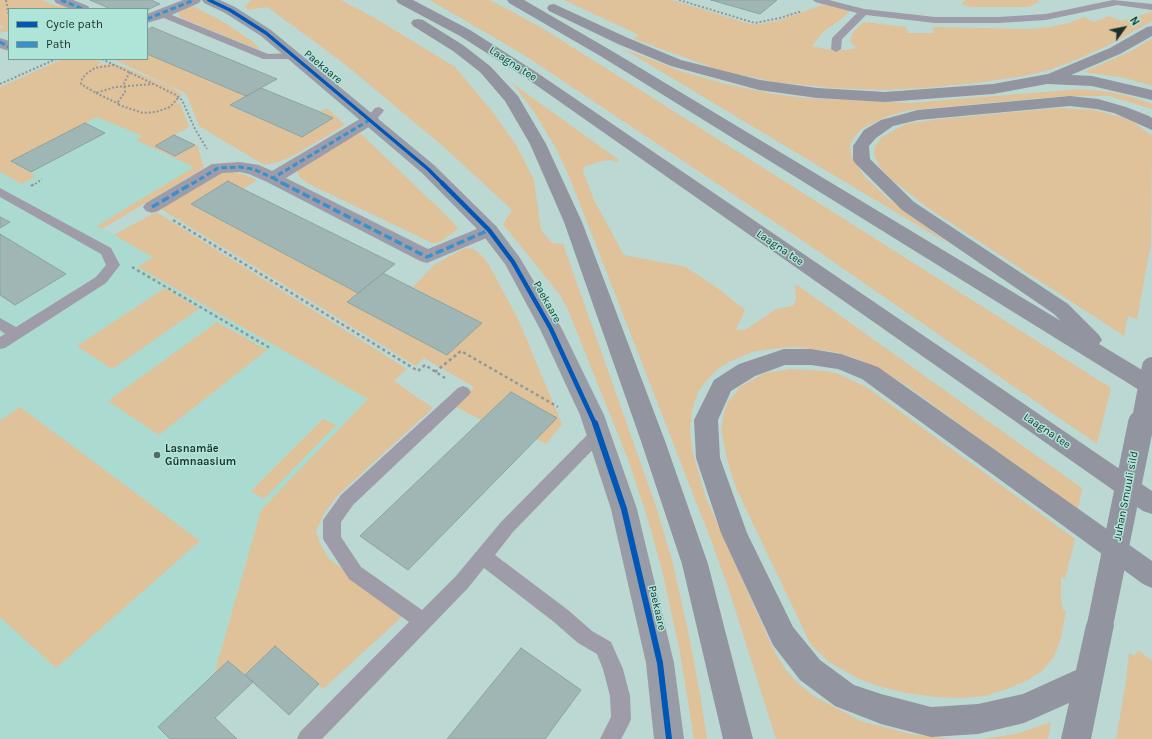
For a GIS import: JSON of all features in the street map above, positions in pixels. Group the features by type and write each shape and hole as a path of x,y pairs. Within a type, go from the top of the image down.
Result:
{"main road":[{"path":"389,0 399,12 458,48 484,69 512,99 538,144 574,222 693,557 738,739"},
{"name":"Laagna tee","path":"403,0 465,33 531,75 1152,504"},
{"path":"514,0 607,54 1152,387"},
{"path":"534,0 558,9 623,41 676,63 759,85 817,93 885,97 992,89 1047,79 1115,51 1152,30"},
{"path":"1047,79 1092,81 1122,86 1152,95"},
{"path":"1113,363 1061,310 908,206 878,178 862,160 862,146 870,134 888,123 918,115 1070,101 1098,104 1120,110 1143,119 1152,125"},
{"path":"1087,680 1024,708 978,719 931,722 881,709 845,696 810,670 783,636 734,533 708,458 706,420 722,386 746,370 784,357 811,357 841,362 870,373 1152,576"},
{"name":"Juhan Smuuli sild","path":"1076,739 1152,367"}],"street":[{"path":"61,0 81,8"},
{"path":"148,19 194,0"},
{"name":"Paekaare","path":"209,0 230,10 266,32 294,56 375,115 489,230 513,262 551,329 592,415 624,509 660,663 669,739"},
{"path":"273,178 375,115"},
{"path":"152,207 218,168 240,167 253,169 273,178 426,257 489,230"}],"lane":[{"path":"821,1 864,12 935,20 998,20 1046,17 1116,1 1152,7"},
{"path":"836,50 837,38 864,12"},
{"path":"162,14 267,57 294,56"},
{"path":"0,192 106,251 113,265 101,280 0,344"},
{"path":"0,323 16,334"},
{"path":"423,621 355,573 332,538 332,520 347,500 463,392"},
{"path":"306,739 462,582 507,527 598,433"},
{"path":"483,557 561,616 585,637 604,648 613,670 620,696 621,719 610,739"}],"path":[{"path":"6,0 8,13"},
{"path":"679,0 755,22 787,16 821,1"},
{"path":"0,84 54,60"},
{"path":"104,60 179,97 182,100 195,129 218,168"},
{"path":"115,65 95,68 86,74 82,79 81,84 119,105 138,112 156,112 170,107 179,97"},
{"path":"119,105 118,102 125,92 124,83 130,72"},
{"path":"96,93 115,87 154,84"},
{"path":"152,207 418,371 425,365 463,392"},
{"path":"113,265 131,267 270,348"},
{"path":"435,372 461,351 564,410"}],"shaded area":[{"path":"0,0 42,0 56,6 63,5 70,8 8,8 8,31 0,33 0,29 5,27 0,25"},
{"path":"252,0 341,0 375,18 455,67 491,110 515,143 534,180 541,230 552,243 563,244 657,509 673,564 689,636 707,739 694,739 680,652 662,570 648,520 628,459 568,310 560,295 503,224 512,210 445,148 352,70 318,44 267,7 248,10 245,6"},
{"path":"430,0 489,0 547,31 1111,388 1097,444 809,245 524,55"},
{"path":"564,0 672,0 750,24 761,24 780,20 825,4 850,10 844,17 823,32 812,46 825,49 847,50 857,48 850,42 853,32 864,22 906,27 908,33 934,33 932,29 934,27 1028,29 1050,27 1069,23 1084,17 1094,22 1109,16 1121,21 1152,12 1152,21 1111,44 1076,60 1049,70 1024,76 976,83 884,90 832,88 775,82 719,70 634,39 639,35"},
{"path":"965,0 1038,0 1039,2 1028,7 971,7 961,4"},
{"path":"189,7 195,7 222,21 252,41 260,49 181,18 178,15 179,12"},
{"path":"1152,39 1152,86 1125,78 1084,72 1129,52"},
{"path":"622,48 680,71 722,83 774,94 805,98 910,103 1080,89 1111,92 1132,97 1152,104 1152,109 1109,96 1065,96 910,110 888,116 863,128 855,136 850,145 851,155 864,176 887,198 952,246"},
{"path":"148,54 246,96 230,106 302,137 333,118 320,112 327,108 345,125 295,155 279,162 264,165 199,126 185,93 115,60 148,60"},
{"path":"61,60 97,60 101,62 97,65 113,64 124,67 171,87 182,95 176,104 180,103 189,127 155,146 175,156 197,144 204,168 102,229 97,226 194,167 136,140 142,136 97,117 11,162 36,176 22,184 0,172 0,87"},
{"path":"512,83 619,160 616,162 610,160 601,161 584,167 583,171 594,200 624,255 686,267 720,290 745,310 736,330 745,330 776,309 793,306 796,299 795,286 797,285 1082,488 1078,510 907,386 881,370 855,358 835,352 795,347 752,352 719,368 698,392 692,410 690,428 692,450 706,498 774,651 786,670 799,684 815,697 861,721 910,734 951,739 776,739 728,587 709,535 571,181 558,152 535,113"},
{"path":"1059,108 1094,110 1121,117 1135,123 1152,136 1151,244 1137,319 1128,316 1124,336 928,208 891,179 879,166 874,154 875,146 882,137 906,124 940,119"},
{"name":"Lasnamäe Gümnaasium","path":"0,114 97,117 142,136 137,139 195,167 98,226 153,257 139,267 368,399 261,510 214,675 170,739 0,739"},
{"path":"355,133 361,134 451,220 458,229 438,243 432,243 309,184 300,178 297,172 302,166"},
{"path":"230,171 257,180 243,189 228,181 191,204 358,293 347,302 447,355 482,323 413,287 434,265 465,248 474,249 484,258 490,267 518,319 562,424 546,444 536,439 557,418 511,392 481,420 456,407 474,387 424,358 416,366 161,209 221,173"},
{"path":"156,212 407,369 394,381 433,408 338,495 325,512 316,531 328,558 404,615 323,689 275,646 245,675 228,661 214,675 261,510 368,399 138,267 153,257 114,235"},
{"path":"165,288 199,309 112,369 77,346"},
{"path":"217,322 267,350 159,435 108,401"},
{"path":"790,369 826,371 839,374 868,388 1075,539 1065,579 1061,577 1061,600 1063,610 1066,611 1060,642 1053,658 1042,671 1030,679 1007,689 985,696 962,698 935,697 906,693 878,686 857,678 829,662 811,645 736,488 727,460 721,429 728,402 741,386 765,373"},
{"path":"20,407 200,541 56,668 0,617 0,421"},
{"path":"323,419 336,425 264,499 251,491"},
{"path":"1138,650 1152,661 1152,739 1116,739 1126,681 1129,653 1135,656"},
{"path":"1051,722 1048,739 983,739 1016,734"}],"building":[{"path":"90,0 151,0 160,4 148,10 148,8 109,8"},
{"path":"711,0 777,0 760,14"},
{"path":"152,27 277,79 246,96 148,54 148,29"},
{"path":"261,88 333,118 302,137 230,105"},
{"path":"85,123 105,133 31,172 11,161"},
{"path":"174,135 195,145 175,156 155,146"},
{"path":"228,181 395,264 358,293 191,204"},
{"path":"0,217 10,222 0,228"},
{"path":"0,234 66,274 15,305 0,295"},
{"path":"383,273 482,323 447,355 347,302"},
{"path":"511,392 557,418 408,570 360,536"},
{"path":"275,646 319,684 289,715 245,675"},
{"path":"521,648 581,690 545,739 447,739"},
{"path":"228,661 253,682 215,718 237,739 170,739 158,727"}],"marked path":[{"path":"61,0 81,8"},
{"path":"148,19 194,0"},
{"path":"0,42 8,46"},
{"path":"152,207 218,168 240,167 253,169 273,178 371,119"},
{"path":"273,178 427,257 489,230"}],"cycle path":[{"path":"209,0 230,10 266,33 428,169 489,230 513,262 551,329 592,415 624,509 660,663 669,739"}],"place":[{"name":"Lasnamäe Gümnaasium","path":"157,455"}]}
